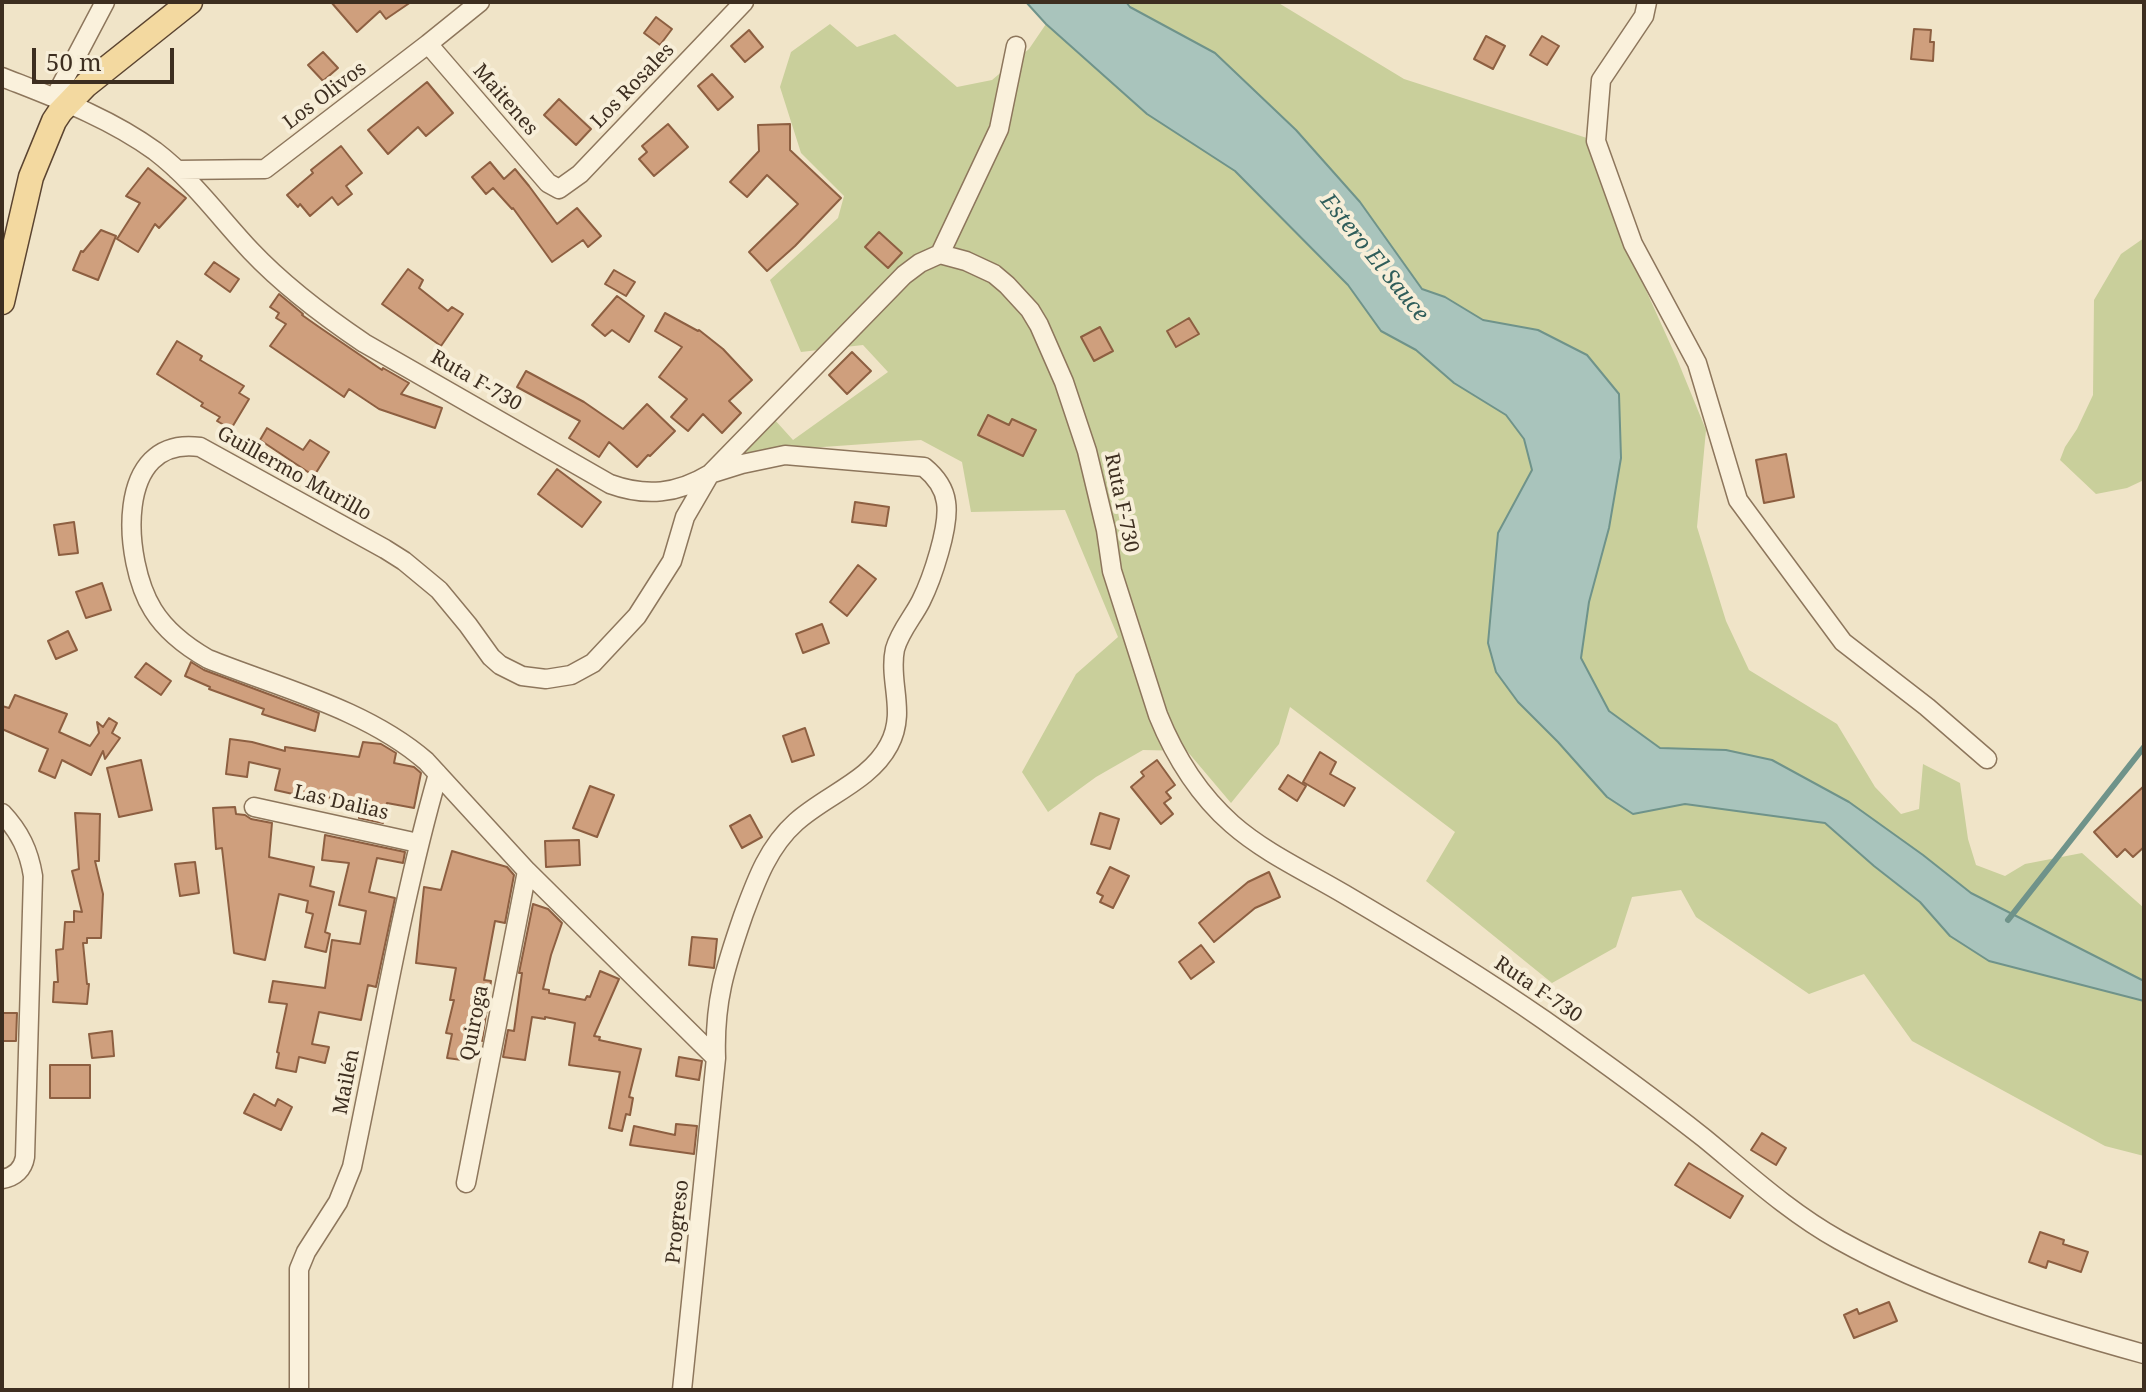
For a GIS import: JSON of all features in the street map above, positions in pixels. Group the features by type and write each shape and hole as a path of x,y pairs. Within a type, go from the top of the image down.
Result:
{"main road":[{"path":"2,302 31,177 48,132 60,112 61,100 86,85 190,2"}],"street":[{"path":"61,100 105,2"},
{"name":"Los Olivos","path":"177,170 265,169 480,2"},
{"name":"Los Rosales","path":"548,183 559,189 580,174 744,2"},
{"path":"1647,2 1644,16 1601,80 1596,141 1633,244 1697,363 1738,500 1843,642 1927,707 1987,759"},
{"name":"Maitenes","path":"428,44 548,183"},
{"path":"940,254 999,129 1016,46"},
{"name":"Ruta F-730","path":"2,77 61,100 133,136 197,188 274,274 329,320 364,343 623,489 651,493 681,489 710,474 904,275 920,263 940,254 966,261 994,274 1019,297 1039,325 1064,382 1101,504 1112,571 1158,715 1187,773 1233,825 1261,846 1404,929 1542,1019 1659,1103 1770,1193 1821,1229 1949,1291 2144,1354"},
{"name":"Guillermo Murillo","path":"710,474 685,517 672,561 637,616 593,663 571,675 546,679 522,676 500,665 439,590 385,549 200,447 179,446 152,460 141,477 131,533 144,592 153,610 171,632 208,659 309,696 395,738 426,761 527,871 716,1058"},
{"name":"Progreso","path":"682,1390 716,1058 717,1009 727,960 769,853 795,823 876,762 894,735 898,703 894,675 896,648 930,581 947,513 944,491 924,467 785,455 710,474"},
{"name":"Mailén","path":"299,1390 299,1269 309,1245 338,1202 352,1167 418,843 438,774"},
{"name":"Las Dalias","path":"254,807 418,843"},
{"path":"2,813 27,849 33,876 25,1157 18,1172 2,1179"},
{"name":"Quiroga","path":"466,1183 527,871"}],"green space":[{"path":"1126,2 1277,2 1404,79 1590,139 1631,257 1706,430 1697,527 1726,621 1749,670 1837,724 1875,787 1901,814 1919,809 1923,764 1960,783 1968,839 1976,865 2005,876 2025,864 2082,853 2144,908 2144,981 1971,893 1849,802 1726,750 1659,748 1609,711 1581,659 1589,602 1609,528 1621,458 1619,394 1538,330 1483,320 1445,297 1422,289 1360,202"},
{"path":"830,24 857,47 895,34 957,87 992,80 1029,49 1046,24 1147,114 1235,171 1348,285 1381,331 1416,350 1454,383 1506,415 1524,439 1532,470 1498,533 1496,672 1518,702 1633,814 1685,804 1825,823 1920,902 1950,936 2144,1001 2144,1156 2105,1146 1912,1041 1864,974 1809,994 1696,917 1681,890 1632,897 1616,947 1552,983 1426,881 1455,832 1290,707 1279,744 1231,803 1187,751 1143,750 1096,777 1048,812 1022,772 1076,674 1118,637 1065,510 971,512 962,462 921,440 739,453 774,419 793,440 888,372 863,345 801,352 770,280 838,218 844,196 801,153 780,87 791,52"},
{"path":"2144,238 2144,480 2127,488 2096,494 2060,460 2093,395 2094,300 2121,254"}],"water":[{"name":"Estero El Sauce","path":"1026,2 1126,2 1215,53 1296,130 1360,202 1422,289 1445,297 1483,320 1538,330 1587,355 1619,394 1621,458 1609,528 1589,602 1581,658 1609,711 1660,748 1726,750 1772,760 1849,802 1971,893 2144,981 2144,1001 1989,961 1950,936 1920,902 1825,823 1685,804 1633,814 1607,797 1518,702 1496,672 1488,643 1498,533 1532,470 1524,439 1506,415 1454,383 1416,350 1381,331 1348,285 1235,171 1147,114 1046,24"}],"building":[{"path":"331,2 411,2 386,19 380,11 357,32"},
{"path":"656,17 672,29 660,45 644,33"},
{"path":"1914,29 1931,30 1933,61 1911,59"},
{"path":"749,30 763,47 745,62 731,46"},
{"path":"1486,36 1505,46 1493,69 1474,59"},
{"path":"1542,36 1559,46 1547,65 1530,55"},
{"path":"323,52 338,68 323,81 308,65"},
{"path":"712,74 733,97 718,110 698,86"},
{"path":"427,82 453,113 426,136 418,127 388,154 368,130"},
{"path":"559,99 591,129 576,145 544,115"},
{"path":"668,124 688,147 654,176 639,159 647,152 642,146"},
{"path":"790,124 790,150 841,198 767,271 749,252 798,204 767,175 747,197 730,182 759,151 758,125"},
{"path":"341,146 362,173 346,186 352,194 338,205 332,197 310,216 287,195"},
{"path":"490,162 504,179 515,169 557,224 577,208 601,236 588,247 583,240 552,262 513,208 493,188 486,194 472,177"},
{"path":"148,168 186,198 159,228 155,224 138,252 117,239 140,203 126,196"},
{"path":"101,230 116,236 98,280 73,270 81,251"},
{"path":"879,232 902,253 888,268 865,247"},
{"path":"214,262 239,279 230,292 205,274"},
{"path":"408,269 423,280 419,288 448,311 452,307 463,314 441,346 382,304"},
{"path":"614,270 635,282 626,296 605,284"},
{"path":"279,294 319,327 382,370 409,383 401,394 442,408 435,428 379,409 349,389 344,397 270,346 286,324 276,318 279,313 270,307"},
{"path":"617,296 644,316 629,342 612,330 605,336 592,325"},
{"path":"665,313 699,330 723,349 752,380 729,401 741,413 722,433 703,414 688,431 671,417 687,399 659,377 682,347 655,331"},
{"path":"1189,318 1199,334 1176,347 1167,331"},
{"path":"1100,327 1113,351 1094,361 1081,337"},
{"path":"177,341 202,356 200,360 244,386 239,393 249,399 231,429 217,421 220,417 201,406 203,403 157,374"},
{"path":"852,352 871,371 847,394 829,375"},
{"path":"526,371 584,402 623,429 647,404 675,431 637,467 609,442 599,457 569,438 580,421 517,387"},
{"path":"988,415 1009,425 1012,419 1036,430 1023,456 978,435"},
{"path":"267,428 303,450 310,440 329,452 314,476 260,440"},
{"path":"1786,454 1794,497 1764,503 1756,460"},
{"path":"557,469 601,502 582,527 538,494"},
{"path":"855,502 889,507 886,526 852,522"},
{"path":"74,522 78,553 59,555 54,525"},
{"path":"858,565 876,579 847,616 830,602"},
{"path":"102,583 111,610 86,618 76,592"},
{"path":"822,624 829,643 803,653 796,634"},
{"path":"68,631 77,650 56,659 48,641"},
{"path":"191,662 204,670 319,713 315,731 262,714 264,709 209,689 185,676"},
{"path":"146,663 171,681 161,695 135,677"},
{"path":"15,695 67,714 59,732 90,746 99,733 97,722 103,727 109,718 117,723 112,733 120,738 105,759 103,751 91,775 62,760 55,778 39,771 48,749 2,729 2,706 9,708"},
{"path":"805,728 814,755 792,762 783,736"},
{"path":"230,739 285,751 285,747 359,757 363,742 381,744 396,753 394,763 414,767 421,773 414,808 387,803 383,823 359,818 360,808 331,802 332,798 275,790 280,769 249,762 247,777 226,774"},
{"path":"1320,752 1336,762 1330,774 1355,788 1344,806 1303,782"},
{"path":"141,760 152,810 119,817 107,768"},
{"path":"1157,760 1175,785 1166,792 1171,798 1164,803 1173,814 1161,824 1131,787 1144,776 1141,772"},
{"path":"1288,775 1306,786 1297,801 1279,789"},
{"path":"590,786 614,795 597,837 573,828"},
{"path":"2144,786 2144,847 2133,857 2125,849 2117,857 2094,832"},
{"path":"235,807 236,814 272,823 269,857 314,867 310,886 334,892 325,932 330,934 326,952 305,947 313,914 306,912 308,901 279,894 265,960 234,953 222,848 216,849 213,808"},
{"path":"75,813 100,814 99,861 95,861 103,894 101,938 87,938 87,943 83,943 89,984 87,1004 53,1002 54,982 58,982 56,950 63,949 65,922 74,922 74,911 82,912 72,871 79,869"},
{"path":"1100,813 1119,819 1110,849 1091,844"},
{"path":"750,815 762,837 742,848 730,826"},
{"path":"325,835 405,852 403,863 377,858 369,892 395,898 376,987 368,985 361,1020 319,1012 312,1044 329,1047 325,1063 299,1057 296,1072 276,1068 287,1004 269,1002 273,981 325,988 332,940 360,944 366,911 339,905 349,863 322,860"},
{"path":"579,840 580,865 546,867 545,841"},
{"path":"452,851 507,867 514,875 505,923 495,921 484,980 491,981 482,1041 466,1037 462,1060 447,1058 452,1034 446,1033 454,1000 450,1000 456,968 416,963 424,887 441,890"},
{"path":"195,862 199,893 180,896 175,864"},
{"path":"1110,867 1129,876 1113,908 1100,902 1103,896 1097,893"},
{"path":"1269,872 1280,897 1255,908 1214,942 1199,923 1248,882"},
{"path":"533,904 548,909 562,923 543,989 585,1000 587,996 590,997 600,971 619,979 594,1036 600,1037 599,1040 641,1049 629,1097 633,1098 630,1115 626,1114 622,1131 609,1128 620,1072 569,1065 575,1023 532,1017 525,1060 503,1057 508,1030 514,1031 522,973 519,973"},
{"path":"692,937 717,939 714,968 689,965"},
{"path":"1201,945 1214,962 1191,979 1179,962"},
{"path":"2,1013 17,1013 16,1041 2,1041"},
{"path":"112,1031 114,1056 92,1058 89,1034"},
{"path":"679,1057 702,1061 699,1080 676,1076"},
{"path":"50,1065 90,1065 90,1098 50,1098"},
{"path":"254,1094 275,1106 278,1099 292,1107 281,1130 244,1113"},
{"path":"676,1124 697,1126 694,1154 630,1145 634,1126 675,1135"},
{"path":"1762,1133 1786,1148 1776,1165 1751,1150"},
{"path":"1689,1163 1743,1196 1730,1218 1675,1185"},
{"path":"2040,1232 2088,1252 2081,1272 2048,1261 2046,1268 2029,1262"},
{"path":"1889,1302 1897,1321 1854,1338 1844,1315 1857,1309 1859,1314"}],"waterway":[{"path":"2008,920 2144,747"}]}
